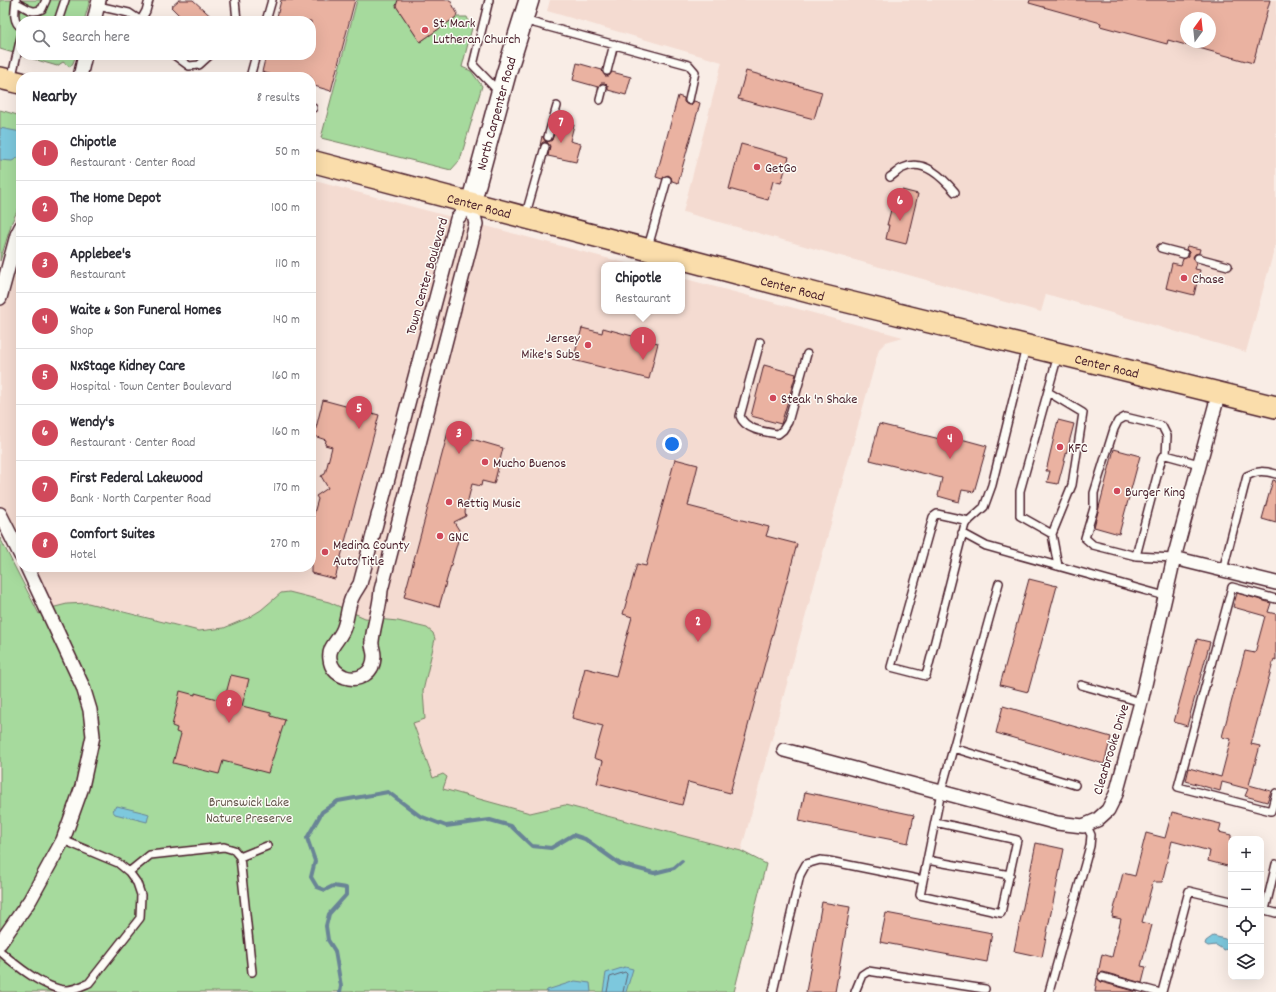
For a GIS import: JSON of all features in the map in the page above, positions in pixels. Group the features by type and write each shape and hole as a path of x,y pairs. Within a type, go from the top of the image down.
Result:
{"main road":[{"name":"Center Road","path":"316,162 824,296 1276,407"}],"street":[{"name":"North Carpenter Road","path":"471,204 501,94 529,0"},
{"path":"95,16 98,3"},
{"path":"81,72 84,60"},
{"name":"Town Center Boulevard","path":"471,204 476,224 381,590 380,607 372,641 374,654 373,663 369,671 363,676 356,678 347,677 333,669 330,660 331,651 334,643 343,632 351,599 360,584 457,220 471,204"},
{"path":"0,298 16,239"},
{"name":"Clearbrooke Drive","path":"784,750 1057,823 1083,826 1097,820 1108,810 1116,794 1141,702 1164,596 1219,392"},
{"path":"0,514 16,546"},
{"path":"1174,558 1276,584"},
{"path":"0,942 30,900 63,840 82,787 93,736 92,723 83,687 28,572"}],"lane":[{"path":"16,1 27,10 36,12 42,9 46,0"},
{"path":"60,16 65,0"},
{"path":"144,16 149,0"},
{"path":"235,0 237,16"},
{"path":"267,16 272,0"},
{"path":"489,0 472,65 501,94"},
{"path":"16,1 16,16"},
{"path":"98,3 129,13 134,16"},
{"path":"523,20 689,65 695,72 689,100"},
{"path":"607,71 614,44"},
{"path":"11,80 16,58"},
{"path":"181,60 189,66 199,65 204,60"},
{"path":"251,72 255,60"},
{"path":"600,100 603,88"},
{"path":"548,137 557,106"},
{"path":"525,218 545,148"},
{"path":"890,178 903,168 919,167 929,169 937,172 955,192"},
{"path":"648,249 667,180"},
{"path":"1161,248 1184,254"},
{"path":"1198,258 1228,266"},
{"path":"760,342 740,416 748,427 763,431 778,434 783,430 788,422 808,354"},
{"path":"969,521 937,514 934,517 891,667 926,676 965,524 969,521 984,507 992,485 1027,345"},
{"path":"1052,534 1020,516 1020,491 1059,353"},
{"path":"1048,392 1083,413 1072,485 1052,534 1058,566"},
{"path":"1136,556 1162,457 1166,455 1167,436 1162,426 1125,417 1118,421 1094,493 1094,508 1085,538 1093,545 1136,556 1174,558"},
{"path":"1166,455 1199,464"},
{"path":"1223,570 1247,476 1254,472 1263,470 1276,474"},
{"path":"962,533 986,546 1164,596"},
{"path":"935,822 1017,840 1001,913 920,895 941,792 999,583"},
{"path":"1276,599 1232,587 1178,787 1271,811 1276,793"},
{"path":"1080,685 1141,702"},
{"path":"954,748 1075,785"},
{"path":"1050,992 1090,846 1090,835 1086,824"},
{"path":"0,951 49,989 67,990 89,983 140,918 141,894 137,883 129,872 118,863 63,840"},
{"path":"240,858 267,846"},
{"path":"129,872 150,855 224,847 234,850 240,858 252,972"},
{"path":"773,992 800,875 806,864 820,860 829,861 923,880"},
{"path":"927,860 1010,875"},
{"path":"1264,908 1276,864"},
{"path":"1162,992 1189,891 1228,900"},
{"path":"1264,910 1276,913"},
{"path":"855,992 862,975 868,971 985,989"},
{"path":"1102,977 1157,992"}],"shaded area":[{"path":"550,0 1276,0 1276,243 1246,352 1046,294 1041,312 683,212 722,62 547,11"},
{"path":"316,181 622,262 601,262 601,314 685,314 685,279 903,337 886,342 879,349 741,851 566,805 530,813 443,789 433,778 413,723 425,718 423,691 428,668 427,628 398,621 365,618 281,593 261,610 248,618 223,628 199,631 124,611 47,609 29,572 316,572"},
{"path":"16,244 16,546 0,514 0,298"}],"green space":[{"path":"0,0 90,0 85,16 16,16 16,54 0,49"},
{"path":"357,0 398,0 396,6 420,42 456,17 467,17 472,28 462,67 471,71 482,86 460,160 451,170 321,138"},
{"path":"37,60 74,60 70,67 63,62 57,66"},
{"path":"0,110 16,115 16,214 0,261"},
{"name":"Brunswick Lake Nature Preserve","path":"0,538 16,569 16,572 17,572 39,614 47,609 67,604 88,603 199,631 224,628 248,618 261,610 281,593 289,592 329,602 365,618 398,621 427,628 433,633 435,639 423,691 425,719 413,723 433,778 443,774 447,777 443,789 530,813 565,805 741,851 766,864 734,992 0,992"}],"water":[{"path":"0,128 16,131 16,159 12,161 0,160"},
{"path":"117,806 149,814 147,822 115,814 112,810"},
{"path":"1213,936 1225,939 1228,941 1228,949 1224,950 1216,945 1208,946 1205,944 1206,941"},
{"path":"625,967 633,969 626,992 603,992 606,973"},
{"path":"575,981 590,983 591,992 546,992 547,990"}],"building":[{"path":"179,0 193,0 211,16 180,16 171,7"},
{"path":"281,0 355,0 331,91 316,86 316,72 262,72 265,60 316,60 316,16 277,16"},
{"name":"St. Mark Lutheran Church","path":"398,0 450,0 457,13 456,17 420,42 396,6"},
{"path":"1030,0 1270,0 1253,63 1199,48 1216,48 1216,12 1180,12 1180,43 1168,40 1167,44 1100,26 1101,23 1029,3"},
{"path":"577,63 602,70 605,76 609,76 612,72 631,77 626,95 608,90 608,86 605,83 601,83 598,87 573,80"},
{"path":"746,71 822,92 814,119 738,99"},
{"path":"678,96 684,98 684,102 688,105 691,105 694,101 700,103 678,183 672,181 671,177 668,175 662,179 656,177"},
{"path":"558,121 574,125 570,141 581,144 576,162 548,156 550,146 546,142 552,140"},
{"path":"542,136 546,142 543,142 540,146"},
{"path":"741,144 789,157 781,183 773,181 768,200 729,189"},
{"path":"902,190 918,194 906,244 886,239 889,225 887,225 895,195 900,197"},
{"path":"1187,246 1200,249 1199,253 1195,254 1193,257 1197,263 1195,269 1200,270 1194,295 1166,288 1172,263 1181,265 1183,259 1189,256 1189,252 1186,249"},
{"path":"582,328 602,333 603,328 658,343 649,379 573,360"},
{"path":"764,365 796,374 781,424 751,416"},
{"path":"323,400 379,415 335,579 311,573 316,572 316,506 318,499 316,496 328,488 321,476 325,474 332,447 325,445 326,440 316,437 316,428"},
{"name":"KFC","path":"1058,420 1074,424 1058,484 1047,482 1050,471 1046,471"},
{"path":"879,424 948,441 950,436 987,446 974,492 962,490 959,502 938,496 942,478 870,460"},
{"path":"448,432 503,448 494,484 482,481 481,486 472,484 465,512 466,516 454,522 462,535 459,537 439,607 404,597"},
{"name":"Burger King","path":"1114,449 1140,456 1119,534 1094,527"},
{"path":"675,459 698,465 688,506 769,527 766,536 797,544 730,793 688,782 682,805 597,783 603,761 594,758 603,726 572,718 585,668 616,676 632,617 623,614 637,564 646,566"},
{"path":"1273,480 1276,481 1276,523 1262,519"},
{"path":"1029,579 1057,586 1028,692 1000,685"},
{"path":"1237,593 1271,603 1268,612 1276,614 1276,660 1274,659 1251,744 1260,746 1249,785 1271,791 1267,802 1245,796 1248,789 1222,782 1220,791 1186,781 1189,768 1221,777 1231,739 1222,737 1245,651 1255,653 1265,616 1233,607"},
{"path":"1197,639 1210,642 1187,726 1174,722"},
{"path":"231,675 249,679 242,706 271,713 271,716 285,720 268,773 223,761 219,774 173,763 181,734 176,732 177,728 172,726 180,691 195,695 195,693 224,701"},
{"path":"1003,706 1111,737 1104,764 996,733"},
{"path":"805,792 914,815 908,843 799,821"},
{"path":"1172,812 1221,824 1219,832 1231,835 1228,836 1228,866 1208,861 1210,851 1172,841 1162,882 1153,882 1142,922 1152,925 1141,966 1146,967 1142,983 1103,972 1098,974 1102,954 1112,957 1121,919 1112,917 1123,873 1135,876 1146,833 1165,838"},
{"path":"1036,843 1064,849 1042,957 1014,951"},
{"path":"822,902 850,907 835,992 806,992"},
{"path":"886,913 992,933 987,962 880,942"},
{"path":"1097,978 1101,982 1138,992 1095,992"}],"waterway":[{"path":"340,992 341,986 335,951 328,940 326,926 329,914 346,895 346,888 333,886 325,890 317,887 311,877 315,861 307,838 322,812 338,801 388,792 420,816 446,826 490,820 511,826 532,846 551,848 573,835 585,839 620,864 654,873 674,868 682,861"}],"place":[{"name":"St. Mark Lutheran Church","path":"425,30"},
{"name":"First Federal Lakewood","path":"561,143"},
{"name":"GetGo","path":"757,167"},
{"name":"Wendy's","path":"900,221"},
{"name":"Chase","path":"1184,278"},
{"name":"Jersey Mike's Subs","path":"588,345"},
{"name":"Chipotle","path":"643,360"},
{"name":"Steak 'n Shake","path":"773,398"},
{"name":"NxStage Kidney Care","path":"359,429"},
{"name":"KFC","path":"1060,447"},
{"name":"Applebee's","path":"459,454"},
{"name":"Waite & Son Funeral Homes","path":"950,459"},
{"name":"Mucho Buenos","path":"485,462"},
{"name":"Burger King","path":"1117,491"},
{"name":"Rettig Music","path":"449,502"},
{"name":"GNC","path":"440,536"},
{"name":"Medina County Auto Title","path":"325,552"},
{"name":"The Home Depot","path":"698,642"},
{"name":"Comfort Suites","path":"229,723"}]}
